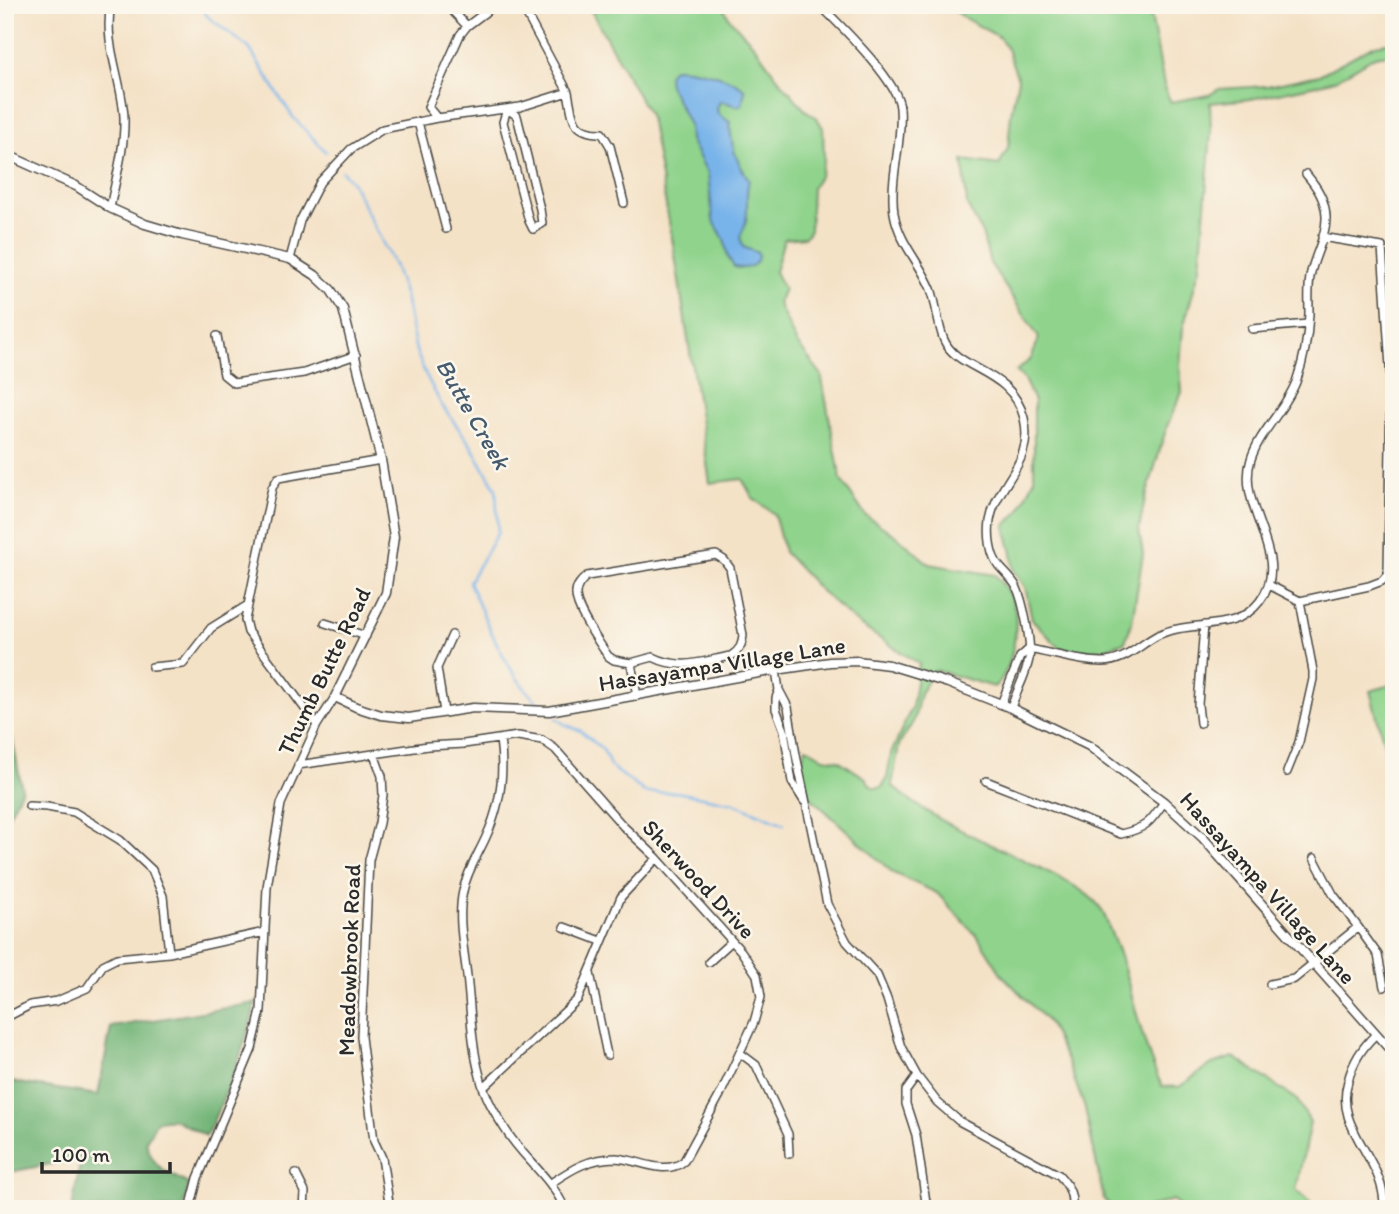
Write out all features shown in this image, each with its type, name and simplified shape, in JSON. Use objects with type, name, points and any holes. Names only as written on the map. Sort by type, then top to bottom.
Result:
[{"type":"street","points":[[110,208],[124,145],[124,115],[109,34],[111,5]]},
{"type":"street","points":[[447,5],[467,26]]},
{"type":"street","points":[[437,118],[428,107],[460,35],[467,26],[495,5]]},
{"type":"street","points":[[520,5],[568,92],[575,124],[587,133],[602,134],[610,146],[624,203]]},
{"type":"street","points":[[820,5],[885,76],[898,96],[901,107],[900,127],[892,198],[895,217],[901,237],[931,289],[945,344],[1009,387],[1018,401],[1024,419],[1025,448],[993,511],[990,523],[992,554],[1015,583],[1022,602],[1029,649],[1029,661],[1011,708]]},
{"type":"street","points":[[290,259],[300,221],[320,182],[351,149],[383,128],[507,109],[568,92]]},
{"type":"street","points":[[507,109],[517,116],[540,209],[542,223],[533,229],[503,122],[507,109]]},
{"type":"street","points":[[418,122],[446,229]]},
{"type":"street","name":"Thumb Butte Road","points":[[5,154],[75,186],[110,208],[145,223],[182,235],[290,259],[315,275],[331,290],[344,309],[382,460],[394,537],[386,593],[335,697],[317,726],[281,804],[271,854],[261,1010],[252,1049],[198,1178],[190,1209]]},
{"type":"street","points":[[1001,704],[1022,654],[1029,649],[1102,662],[1119,659],[1155,636],[1171,630],[1240,619],[1252,610],[1269,586],[1271,558],[1249,498],[1247,480],[1255,449],[1295,384],[1306,346],[1309,279],[1326,218],[1319,188],[1306,174]]},
{"type":"street","points":[[1269,586],[1300,601],[1369,586],[1382,581],[1388,574],[1391,382],[1382,247],[1322,237]]},
{"type":"street","points":[[1252,329],[1308,324]]},
{"type":"street","points":[[217,336],[224,375],[234,383],[304,373],[356,355]]},
{"type":"street","points":[[317,726],[248,632],[245,620],[272,488],[278,478],[382,460]]},
{"type":"street","points":[[716,555],[724,560],[730,568],[743,635],[738,651],[731,656],[678,666],[653,657],[631,663],[608,656],[577,602],[575,592],[580,582],[587,576],[716,555]]},
{"type":"street","points":[[1287,772],[1300,742],[1313,679],[1300,601]]},
{"type":"street","points":[[152,667],[183,664],[211,628],[248,606]]},
{"type":"street","points":[[325,623],[366,636]]},
{"type":"street","points":[[1200,723],[1198,705],[1203,625]]},
{"type":"street","points":[[443,712],[437,668],[452,635]]},
{"type":"street","name":"Hassayampa Village Lane","points":[[335,697],[381,715],[409,718],[473,708],[550,711],[830,662],[889,665],[932,678],[1011,708],[1089,746],[1164,802],[1203,838],[1394,1055]]},
{"type":"street","points":[[631,663],[636,696]]},
{"type":"street","points":[[1016,666],[1024,669]]},
{"type":"street","points":[[776,670],[779,690],[788,707],[792,782],[807,805],[831,915],[848,942],[877,975],[901,1047],[917,1076],[937,1102],[959,1121],[1059,1175],[1069,1186],[1073,1198],[1072,1209]]},
{"type":"street","points":[[779,690],[776,709],[790,743]]},
{"type":"street","name":"Sherwood Drive","points":[[298,765],[528,736],[542,740],[555,748],[623,826],[657,858],[732,941],[757,975],[761,997],[757,1015],[720,1095],[684,1161],[665,1168],[617,1158],[592,1160],[575,1166],[551,1183]]},
{"type":"street","points":[[500,739],[502,783],[498,807],[462,893],[462,924],[473,1032],[483,1088],[488,1100],[516,1145],[551,1183],[565,1209]]},
{"type":"street","name":"Meadowbrook Road","points":[[374,754],[382,776],[383,796],[369,860],[361,1037],[374,1141],[382,1158],[390,1209]]},
{"type":"street","points":[[986,781],[1121,834],[1139,830],[1152,819],[1164,802]]},
{"type":"street","points":[[29,806],[74,812],[120,840],[152,870],[163,896],[169,953]]},
{"type":"street","points":[[483,1088],[578,999],[621,897],[657,858]]},
{"type":"street","points":[[1314,858],[1333,894],[1378,955],[1384,987]]},
{"type":"street","points":[[564,927],[601,941]]},
{"type":"street","points":[[1270,984],[1294,979],[1358,927]]},
{"type":"street","points":[[5,1018],[30,1005],[57,1001],[87,988],[103,965],[117,958],[169,953],[265,932]]},
{"type":"street","points":[[709,962],[732,941]]},
{"type":"street","points":[[589,973],[607,1055]]},
{"type":"street","points":[[1374,1035],[1361,1049],[1352,1067],[1344,1103],[1345,1112],[1376,1167],[1385,1195],[1384,1209]]},
{"type":"street","points":[[740,1053],[756,1065],[788,1134],[789,1154]]},
{"type":"street","points":[[917,1076],[906,1091],[906,1104],[916,1135],[927,1209]]},
{"type":"street","points":[[296,1174],[305,1192],[304,1209]]},
{"type":"green space","points":[[588,5],[722,5],[729,18],[753,44],[777,77],[805,110],[817,118],[823,128],[824,159],[820,175],[812,188],[810,230],[805,237],[784,239],[775,272],[784,289],[778,303],[796,342],[821,374],[841,480],[865,515],[898,537],[929,564],[995,575],[1012,599],[1015,635],[1010,660],[1001,680],[994,687],[935,670],[920,693],[914,720],[899,745],[892,785],[943,821],[1061,878],[1094,900],[1105,916],[1119,954],[1147,1049],[1162,1086],[1179,1087],[1212,1064],[1234,1057],[1297,1100],[1310,1122],[1296,1190],[1318,1209],[1182,1209],[1173,1200],[1144,1209],[1115,1209],[1104,1200],[1085,1108],[1068,1063],[1048,1022],[1002,975],[978,937],[937,893],[893,873],[808,795],[800,766],[806,747],[824,758],[838,760],[867,779],[874,788],[882,787],[887,778],[891,754],[912,707],[919,664],[858,624],[820,590],[784,552],[774,514],[753,498],[742,479],[710,483],[675,255],[650,117]]},
{"type":"green space","points":[[947,5],[1149,5],[1165,90],[1171,102],[1209,95],[1219,89],[1267,86],[1319,75],[1375,45],[1394,42],[1394,53],[1375,56],[1335,80],[1251,99],[1210,103],[1211,133],[1200,267],[1183,328],[1180,365],[1182,392],[1167,426],[1144,503],[1139,529],[1143,554],[1132,622],[1125,642],[1104,649],[1082,652],[1060,648],[1032,619],[1025,587],[1013,569],[1005,526],[1020,510],[1034,480],[1034,401],[1024,379],[1016,371],[1031,359],[1039,338],[990,263],[982,233],[967,205],[963,160],[999,165],[1008,148],[1018,79],[1007,49],[999,37]]},
{"type":"green space","points":[[1394,681],[1394,781],[1370,691],[1388,686]]},
{"type":"green space","points":[[12,737],[22,789],[5,823],[5,738]]},
{"type":"green space","points":[[256,1003],[234,1071],[206,1136],[174,1119],[157,1121],[146,1141],[148,1150],[161,1168],[189,1184],[183,1209],[72,1209],[81,1158],[5,1173],[5,1081],[98,1095],[111,1027]]},
{"type":"water","points":[[673,68],[701,71],[722,77],[745,90],[742,105],[721,101],[717,107],[718,114],[730,122],[735,152],[749,180],[746,220],[740,237],[743,247],[758,253],[756,262],[751,266],[734,267],[728,257],[724,239],[713,220],[708,174],[690,140],[689,125],[669,85],[668,75]]},
{"type":"waterway","name":"Butte Creek","points":[[199,5],[208,17],[249,48],[292,116],[326,152]]},
{"type":"waterway","name":"Butte Creek","points":[[342,171],[352,182],[394,265],[405,296],[416,351],[425,373],[441,404],[470,444],[496,489],[498,532],[469,582],[508,664],[528,693],[540,704]]},
{"type":"waterway","name":"Butte Creek","points":[[556,718],[581,731],[604,751],[610,766],[646,793],[676,792],[734,803],[784,824]]}]
